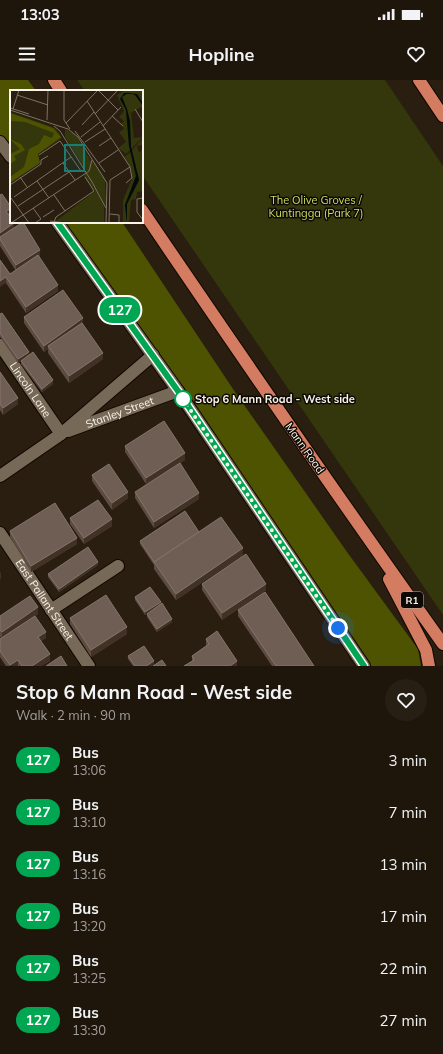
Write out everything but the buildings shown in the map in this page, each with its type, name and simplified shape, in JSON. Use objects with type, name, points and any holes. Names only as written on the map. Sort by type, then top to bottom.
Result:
[{"type":"highway","points":[[54,80],[60,90]]},
{"type":"highway","points":[[420,80],[443,116]]},
{"type":"highway","name":"Mann Road","points":[[143,211],[249,369],[443,644]]},
{"type":"highway","points":[[367,537],[426,650],[429,666]]},
{"type":"street","points":[[0,142],[10,156]]},
{"type":"street","points":[[58,223],[178,391],[364,666]]},
{"type":"street","name":"Lincoln Lane","points":[[0,345],[62,434]]},
{"type":"street","name":"Stanley Street","points":[[0,476],[62,434],[153,355]]},
{"type":"street","name":"Stanley Street","points":[[62,434],[178,391]]},
{"type":"street","name":"East Pallant Street","points":[[0,533],[89,666]]},
{"type":"street","points":[[51,610],[118,566]]},
{"type":"green space","name":"The Olive Groves / Kuntingga (Park 7)","points":[[77,80],[385,80],[443,166],[443,615],[143,176],[143,90],[84,90]]},
{"type":"shaded area","points":[[0,80],[28,80],[35,90],[10,90],[10,156],[0,142]]},
{"type":"shaded area","points":[[58,223],[123,223],[233,389],[347,552],[418,649],[421,666],[364,666]]},
{"type":"bus line","name":"127","points":[[58,223],[178,391],[364,666]]},
{"type":"place","name":"Stop 6 Mann Road - West side","points":[[183,399]]},
{"type":"route","points":[[183,399],[338,628]]}]
